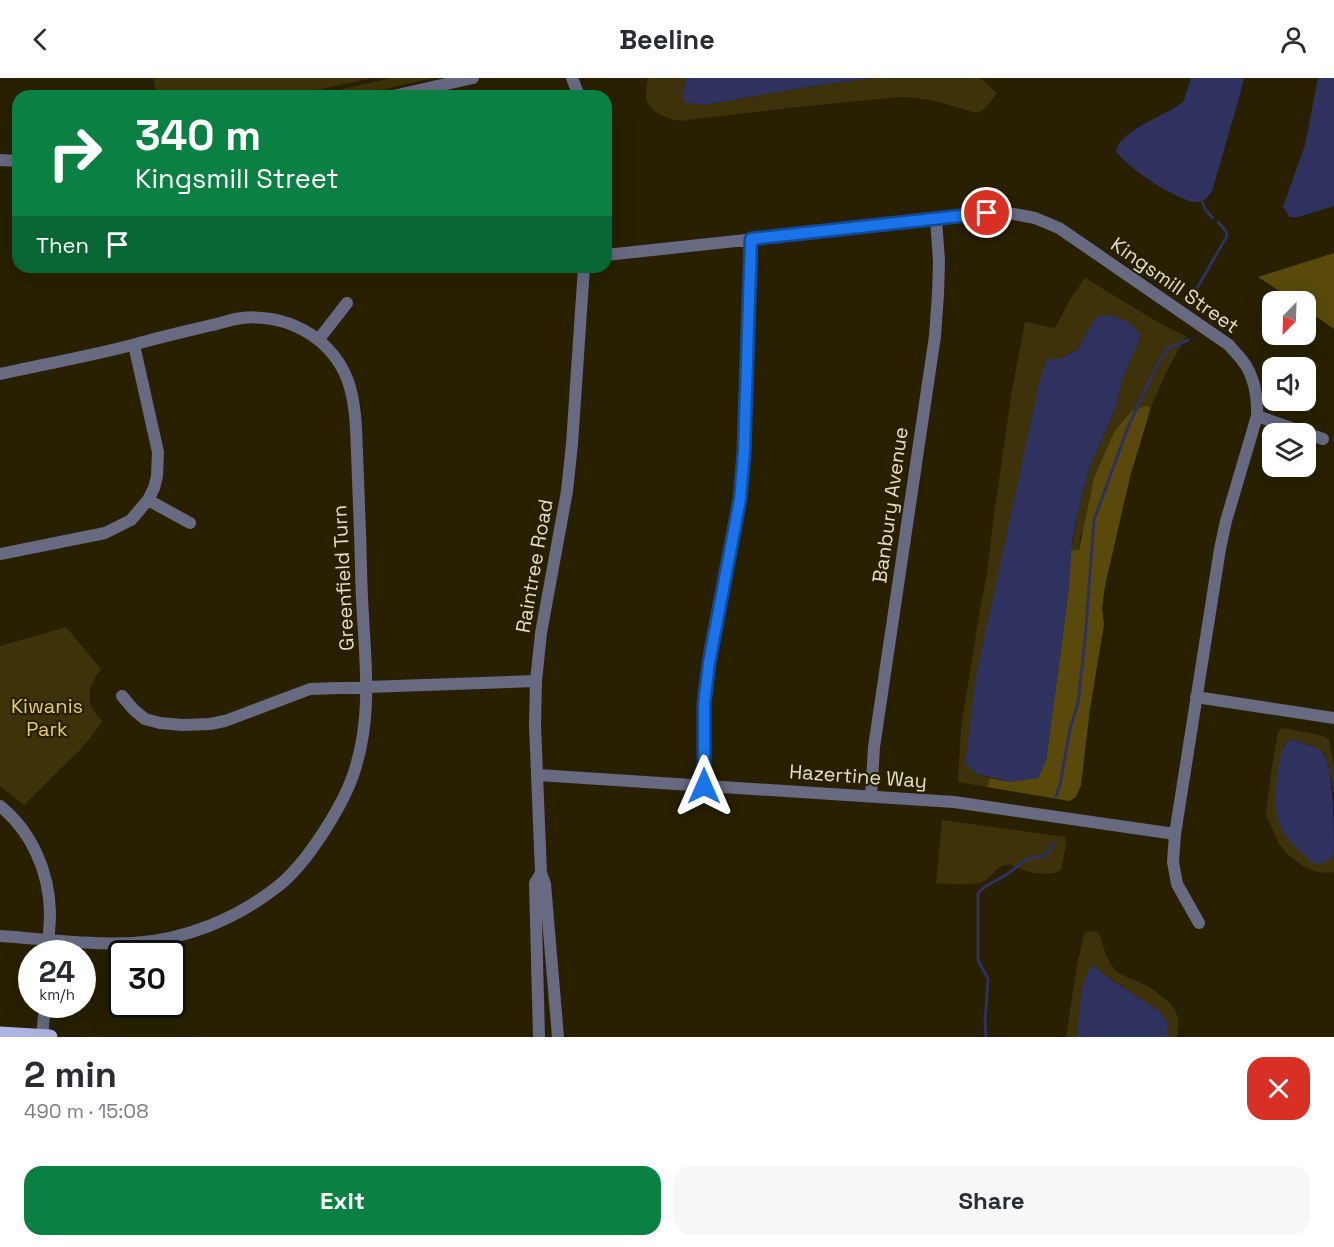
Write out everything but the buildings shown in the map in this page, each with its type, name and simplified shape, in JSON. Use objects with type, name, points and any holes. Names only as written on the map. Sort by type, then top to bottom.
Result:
[{"type":"main road","points":[[0,1034],[50,1037]]},
{"type":"street","points":[[420,90],[473,78]]},
{"type":"street","name":"Kingsmill Street","points":[[612,254],[987,213],[1014,214],[1035,218],[1059,228],[1229,345],[1243,361],[1253,382],[1257,416],[1220,549],[1174,834],[1173,861],[1177,884],[1199,922]]},
{"type":"street","name":"Banbury Avenue","points":[[871,796],[874,747],[935,336],[939,262],[936,219]]},
{"type":"street","points":[[704,786],[704,704],[707,676],[740,499],[744,452],[751,239]]},
{"type":"street","name":"Raintree Road","points":[[558,1037],[545,884],[541,873],[536,681],[541,633],[567,491],[584,273]]},
{"type":"street","points":[[319,339],[347,303]]},
{"type":"street","name":"Greenfield Turn","points":[[0,374],[134,345],[242,318],[270,319],[293,325],[319,339],[347,378],[355,410],[368,687],[364,729],[356,768],[342,801],[319,838],[279,886],[223,921],[168,939],[114,943],[0,936]]},
{"type":"street","points":[[0,554],[105,533],[132,520],[148,500],[157,476],[158,452],[134,345]]},
{"type":"street","points":[[1257,416],[1323,439]]},
{"type":"street","points":[[148,500],[190,523]]},
{"type":"street","points":[[122,696],[134,710],[145,718],[160,723],[210,724],[242,715],[310,689],[536,681]]},
{"type":"street","points":[[1196,697],[1334,718]]},
{"type":"street","name":"Hazertine Way","points":[[538,775],[954,802],[1174,834]]},
{"type":"street","points":[[0,806],[22,829],[42,864],[49,898],[48,939]]},
{"type":"street","name":"Raintree Road","points":[[538,1037],[535,883],[541,873]]},
{"type":"street","points":[[42,1037],[44,1018]]},
{"type":"green space","points":[[153,78],[372,78],[317,90],[156,90]]},
{"type":"green space","points":[[391,78],[434,78],[381,90],[338,90]]},
{"type":"green space","points":[[648,78],[686,78],[684,86],[703,105],[873,78],[980,78],[997,93],[985,108],[976,113],[929,100],[900,97],[680,121],[660,114],[648,104],[646,94]]},
{"type":"green space","points":[[1085,278],[1161,324],[1186,336],[1151,407],[1145,406],[1080,538],[1079,550],[1071,550],[1090,466],[1115,409],[1123,376],[1139,341],[1096,317],[1077,350],[1062,358],[977,774],[990,778],[987,787],[958,782],[961,728],[987,574],[1012,390],[1025,322],[1055,328],[1069,301]]},
{"type":"green space","name":"Kiwanis Park","points":[[66,627],[101,669],[90,689],[90,702],[103,721],[83,747],[24,805],[0,786],[0,646]]},
{"type":"green space","points":[[1284,728],[1324,736],[1329,740],[1334,767],[1334,793],[1324,753],[1308,744],[1292,740],[1287,741],[1283,746],[1333,853],[1334,850],[1334,872],[1317,872],[1303,866],[1288,855],[1279,844],[1266,815],[1278,732]]},
{"type":"green space","points":[[942,820],[1065,837],[1066,845],[1061,870],[1048,874],[1006,865],[983,882],[936,883]]},
{"type":"green space","points":[[1088,931],[1097,932],[1100,935],[1107,956],[1116,970],[1149,987],[1167,1000],[1178,1018],[1177,1037],[1167,1037],[1167,1022],[1096,967],[1089,969],[1086,978],[1077,1037],[1066,1037],[1077,965],[1084,935]]},
{"type":"shaded area","points":[[686,78],[873,78],[703,105],[686,103],[682,97]]},
{"type":"shaded area","points":[[1191,78],[1244,78],[1212,191],[1202,201],[1197,202],[1179,197],[1140,174],[1116,150],[1120,142],[1135,129],[1183,102]]},
{"type":"shaded area","points":[[1318,78],[1334,78],[1334,206],[1298,217],[1290,217],[1283,207],[1305,145]]},
{"type":"shaded area","points":[[1334,253],[1334,329],[1316,317],[1316,291],[1279,291],[1258,277]]},
{"type":"shaded area","points":[[1108,315],[1129,322],[1140,334],[1123,376],[1115,409],[1090,466],[1081,498],[1072,541],[1068,595],[1046,761],[1038,778],[1010,782],[977,774],[965,764],[976,676],[1040,379],[1047,359],[1062,358],[1077,350],[1096,317]]},
{"type":"shaded area","points":[[1145,406],[1151,407],[1130,477],[1105,586],[1102,608],[1104,624],[1090,709],[1081,785],[1076,797],[1070,801],[987,787],[990,778],[1010,782],[1046,761],[1068,595],[1071,550],[1079,550],[1094,478],[1114,432],[1132,411]]},
{"type":"shaded area","points":[[1292,740],[1312,746],[1322,752],[1329,770],[1334,850],[1328,860],[1319,864],[1309,860],[1293,845],[1282,830],[1278,818],[1276,796],[1280,758],[1287,741]]},
{"type":"shaded area","points":[[1092,965],[1159,1011],[1167,1022],[1167,1037],[1077,1037],[1082,990]]},
{"type":"waterway","points":[[1202,201],[1205,209],[1213,218]]},
{"type":"waterway","points":[[1194,293],[1227,236],[1226,231],[1218,222]]},
{"type":"waterway","points":[[1056,796],[1078,703],[1094,520],[1128,427],[1154,371],[1167,349],[1188,340]]},
{"type":"waterway","points":[[986,1037],[988,979],[978,960],[978,893],[1025,860],[1046,855],[1054,843]]},
{"type":"route","points":[[704,786],[704,704],[709,663],[740,499],[744,452],[751,239],[987,213]]}]
